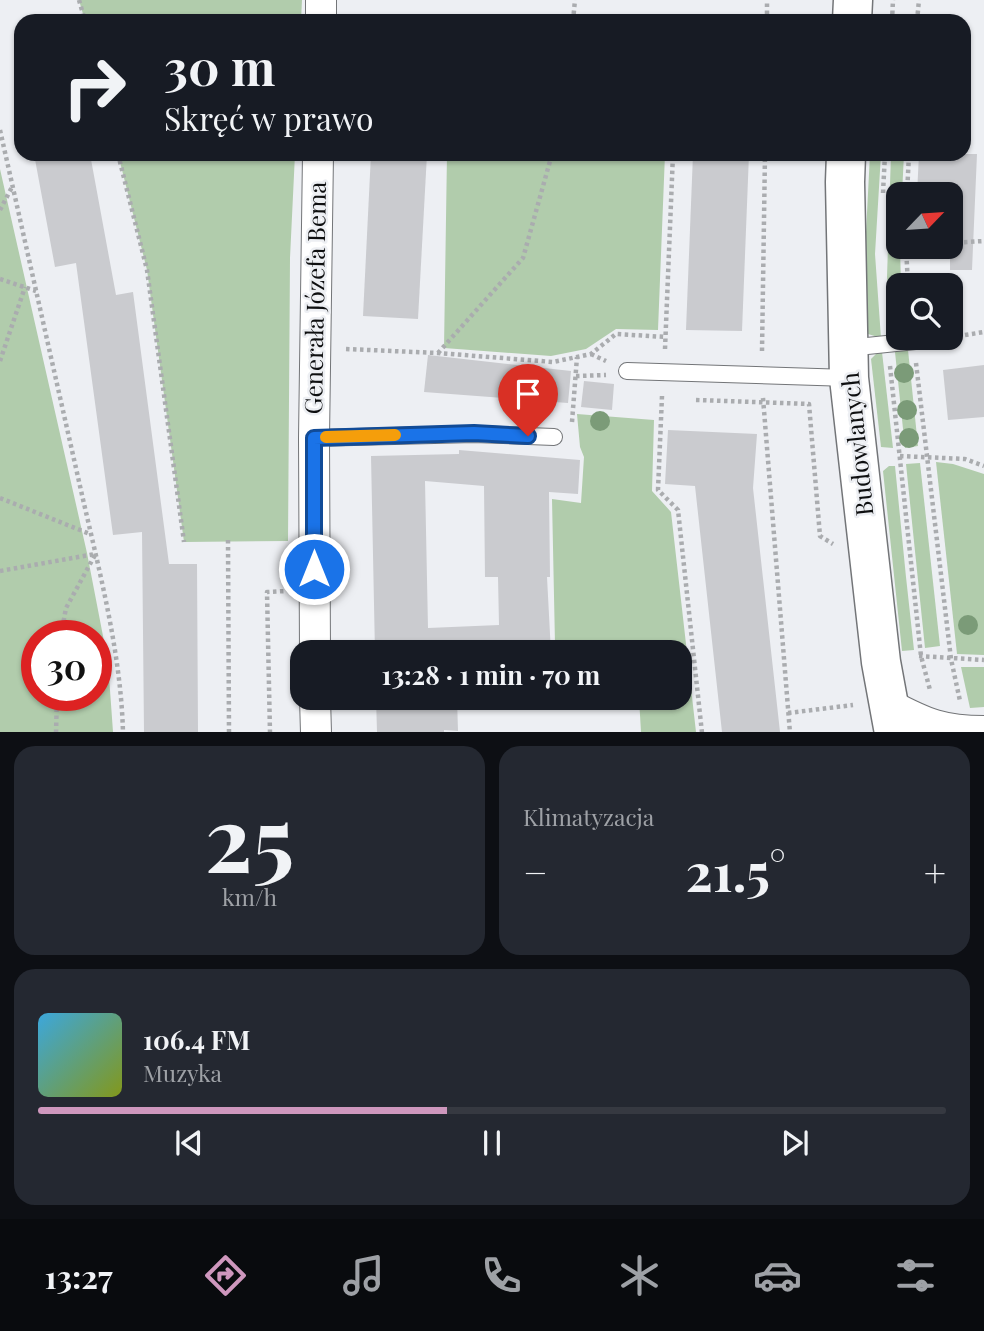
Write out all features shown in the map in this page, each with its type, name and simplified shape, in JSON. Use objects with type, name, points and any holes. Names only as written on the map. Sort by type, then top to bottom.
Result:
[{"type":"street","name":"Generała Józefa Bema","points":[[315,640],[314,438],[318,161]]},
{"type":"street","name":"Budowlanych","points":[[846,161],[849,363],[881,662],[880,717]]},
{"type":"street","points":[[315,710],[316,732]]},
{"type":"street","points":[[880,717],[948,729],[984,731]]},
{"type":"lane","points":[[627,371],[763,376],[849,363],[886,345]]},
{"type":"lane","points":[[314,438],[474,433],[555,437]]},
{"type":"path","points":[[0,130],[95,554],[118,667],[123,732]]},
{"type":"path","points":[[120,161],[147,270],[184,542]]},
{"type":"path","points":[[438,354],[523,258],[550,161]]},
{"type":"path","points":[[673,161],[658,490],[678,510],[702,732]]},
{"type":"path","points":[[765,161],[763,403],[790,732]]},
{"type":"path","points":[[908,182],[909,161]]},
{"type":"path","points":[[0,210],[12,186]]},
{"type":"path","points":[[963,242],[984,241]]},
{"type":"path","points":[[0,279],[36,291]]},
{"type":"path","points":[[0,361],[25,288]]},
{"type":"path","points":[[315,347],[553,362],[591,354],[616,334],[666,337]]},
{"type":"path","points":[[889,350],[921,656],[929,689],[936,701]]},
{"type":"path","points":[[915,350],[950,659]]},
{"type":"path","points":[[555,437],[572,429],[577,357]]},
{"type":"path","points":[[688,400],[809,404],[820,536],[840,548]]},
{"type":"path","points":[[900,456],[965,459],[984,466]]},
{"type":"path","points":[[0,498],[91,535]]},
{"type":"path","points":[[228,540],[229,732]]},
{"type":"path","points":[[0,571],[95,554]]},
{"type":"path","points":[[64,620],[66,608],[95,554]]},
{"type":"path","points":[[788,713],[857,705],[880,717]]},
{"type":"path","points":[[56,732],[57,711]]},
{"type":"green space","points":[[79,0],[302,0],[301,14],[83,14]]},
{"type":"green space","points":[[120,161],[295,161],[290,258],[288,541],[184,542],[147,270]]},
{"type":"green space","points":[[447,161],[665,161],[658,330],[616,329],[586,349],[551,356],[444,348]]},
{"type":"green space","points":[[870,161],[881,161],[875,254],[881,338],[868,334],[865,252]]},
{"type":"green space","points":[[891,161],[904,161],[903,182],[890,182]]},
{"type":"green space","points":[[0,169],[100,620],[21,620],[21,711],[112,711],[113,732],[0,732]]},
{"type":"green space","points":[[888,259],[900,259],[901,273],[887,273]]},
{"type":"green space","points":[[908,350],[918,446],[905,448],[895,352]]},
{"type":"green space","points":[[882,352],[893,448],[881,447],[871,359]]},
{"type":"green space","points":[[577,414],[654,420],[652,491],[671,512],[686,640],[555,640],[552,499],[581,503],[584,457],[580,447]]},
{"type":"green space","points":[[936,462],[953,464],[984,474],[984,655],[957,654]]},
{"type":"green space","points":[[920,463],[940,646],[925,648],[906,464]]},
{"type":"green space","points":[[889,466],[895,466],[914,650],[902,651],[883,471]]},
{"type":"green space","points":[[961,667],[984,667],[984,707],[970,708]]},
{"type":"green space","points":[[692,697],[696,732],[641,732],[640,710],[692,710]]},
{"type":"building","points":[[971,154],[977,154],[972,270],[950,270],[950,259],[963,259],[963,182],[918,182],[919,161],[971,161]]},
{"type":"building","points":[[35,161],[91,161],[116,295],[133,292],[169,564],[197,564],[198,732],[144,732],[142,532],[113,535],[76,263],[55,267]]},
{"type":"building","points":[[371,161],[427,161],[418,319],[363,316]]},
{"type":"building","points":[[693,161],[749,161],[742,331],[686,330]]},
{"type":"building","points":[[428,355],[571,371],[568,403],[424,392]]},
{"type":"building","points":[[984,365],[984,417],[948,420],[943,370]]},
{"type":"building","points":[[584,381],[614,384],[612,410],[581,407]]},
{"type":"building","points":[[668,430],[757,434],[753,488],[780,732],[722,732],[695,486],[665,484]]},
{"type":"building","points":[[459,450],[580,460],[578,494],[549,492],[550,577],[547,577],[550,640],[375,640],[371,456],[459,454]],"holes":[[[425,481],[484,486],[485,577],[498,577],[499,625],[428,628]]]},
{"type":"building","points":[[376,710],[457,710],[458,731],[377,732]]},
{"type":"slow traffic","points":[[326,437],[395,435]]},
{"type":"route","points":[[314,569],[314,438],[474,433],[528,436]]}]
